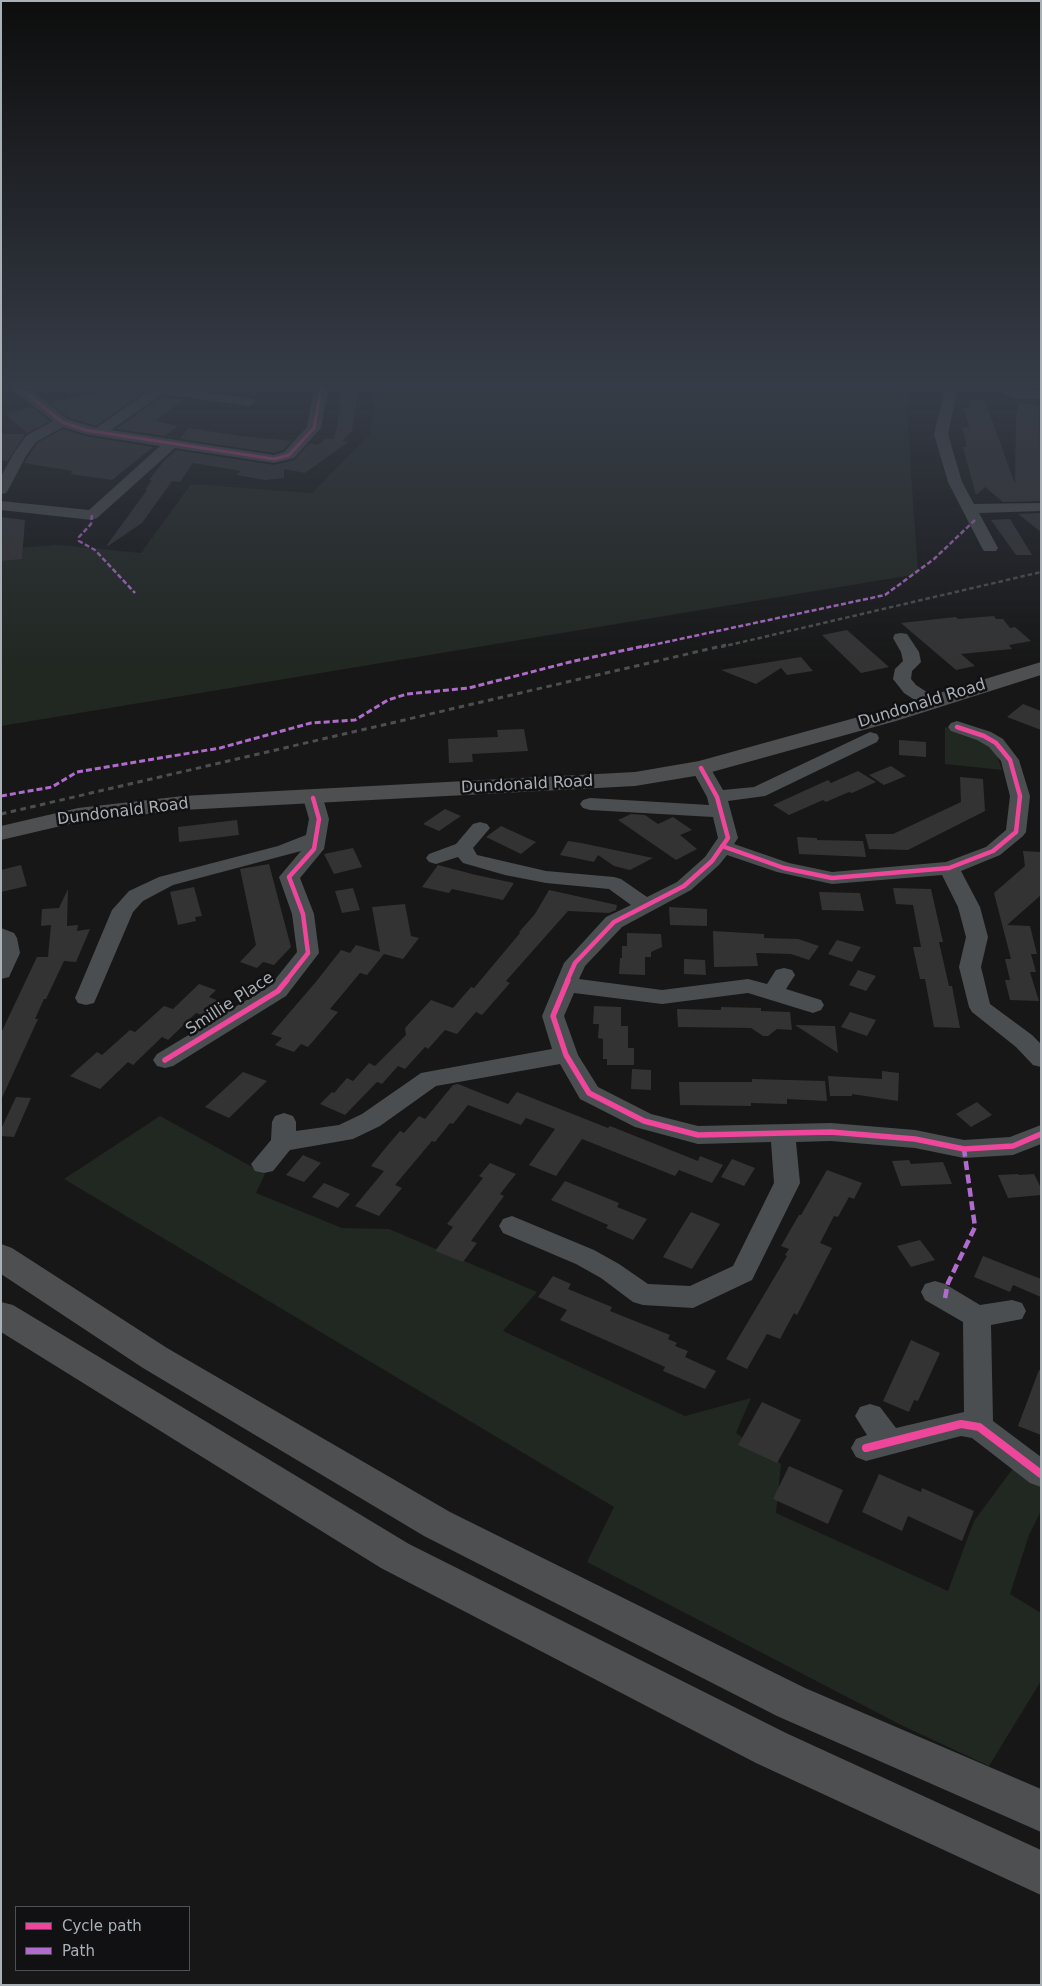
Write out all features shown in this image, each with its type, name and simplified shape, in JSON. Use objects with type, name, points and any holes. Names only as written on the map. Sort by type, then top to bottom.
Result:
[{"type":"main road","name":"Dundonald Road","points":[[1,833],[78,815],[173,804],[312,798],[635,779],[701,768],[871,721],[1041,668]]},
{"type":"main road","points":[[1,1257],[155,1358],[437,1524],[791,1702],[1041,1812]]},
{"type":"main road","points":[[1,1315],[395,1556],[771,1748],[1041,1872]]},
{"type":"street","points":[[1,505],[92,515],[128,482]]},
{"type":"street","points":[[956,482],[990,548]]},
{"type":"street","points":[[969,509],[1041,507]]},
{"type":"street","points":[[901,638],[910,652],[912,662],[904,669],[902,679],[910,689],[930,702]]},
{"type":"street","points":[[722,846],[784,868],[832,878],[949,868],[993,852],[1016,832],[1020,796],[1010,760],[996,743],[992,732],[957,727]]},
{"type":"street","points":[[590,804],[719,805],[758,792],[870,738]]},
{"type":"street","points":[[701,768],[719,805],[728,838],[712,861],[684,886],[614,922],[575,963],[553,1016],[566,1055],[589,1093],[644,1121],[698,1135],[831,1132],[906,1139],[964,1149],[1013,1146],[1041,1134]]},
{"type":"street","name":"Smillie Place","points":[[166,1060],[278,992],[308,953],[303,914],[290,877],[314,849],[319,819],[312,798]]},
{"type":"street","points":[[436,858],[463,848],[480,828]]},
{"type":"street","points":[[86,998],[123,910],[136,896],[166,881],[285,850],[316,839]]},
{"type":"street","points":[[463,848],[470,859],[505,869],[546,877],[614,883],[646,906]]},
{"type":"street","points":[[949,868],[968,907],[977,937],[970,967],[980,1007],[1024,1041],[1041,1059]]},
{"type":"street","points":[[1,934],[6,938],[10,953],[1,972]]},
{"type":"street","points":[[772,993],[784,975]]},
{"type":"street","points":[[566,985],[662,997],[748,986],[813,1006]]},
{"type":"street","points":[[264,1164],[283,1132],[344,1133],[371,1120],[429,1079],[566,1055]]},
{"type":"street","points":[[512,1226],[584,1257],[610,1271],[643,1294],[693,1296],[743,1273],[787,1183],[783,1133]]},
{"type":"street","points":[[935,1292],[977,1316],[1012,1311]]},
{"type":"street","points":[[977,1316],[979,1427]]},
{"type":"street","points":[[870,1416],[877,1444],[961,1424],[979,1427],[1041,1474]]},
{"type":"shaded area","points":[[323,482],[912,482],[918,574],[1,726],[1,549],[58,545],[141,553],[191,484],[312,493]]},
{"type":"shaded area","points":[[945,727],[983,741],[997,755],[1002,770],[945,764]]},
{"type":"shaded area","points":[[160,1116],[265,1174],[256,1193],[342,1228],[389,1229],[537,1292],[503,1331],[685,1416],[751,1398],[736,1433],[781,1464],[776,1513],[948,1591],[974,1521],[1014,1467],[1041,1486],[1041,1511],[1029,1535],[1010,1594],[1041,1613],[1041,1681],[989,1766],[901,1725],[587,1562],[614,1507],[64,1179]]},
{"type":"building","points":[[151,482],[172,482],[142,523],[108,546],[147,490],[145,490]]},
{"type":"building","points":[[972,482],[1014,482],[1015,484],[1015,482],[1041,482],[1041,501],[1003,502],[985,487],[976,495]]},
{"type":"building","points":[[1041,513],[1041,532],[1018,514]]},
{"type":"building","points":[[1,517],[25,520],[22,559],[1,561]]},
{"type":"building","points":[[1010,519],[1032,555],[1016,555],[991,520]]},
{"type":"building","points":[[994,616],[996,619],[1003,619],[1010,628],[1015,627],[1031,641],[1009,645],[1012,649],[961,654],[975,666],[956,670],[901,623],[956,617],[958,619]]},
{"type":"building","points":[[847,630],[889,667],[861,673],[822,635]]},
{"type":"building","points":[[801,657],[813,671],[787,675],[781,668],[756,684],[721,670]]},
{"type":"building","points":[[1023,704],[1041,711],[1041,730],[1007,717]]},
{"type":"building","points":[[524,729],[528,751],[472,754],[473,762],[449,763],[448,739],[498,737],[497,730]]},
{"type":"building","points":[[899,740],[926,742],[926,757],[899,755]]},
{"type":"building","points":[[891,766],[906,776],[884,785],[869,775]]},
{"type":"building","points":[[858,771],[876,782],[826,802],[823,800],[789,815],[773,805],[828,780],[831,783]]},
{"type":"building","points":[[960,777],[983,779],[985,811],[908,850],[869,849],[865,834],[893,834],[961,802]]},
{"type":"building","points":[[445,809],[461,816],[439,831],[423,824]]},
{"type":"building","points":[[631,814],[645,815],[658,824],[673,817],[692,830],[680,835],[697,849],[676,860],[618,820]]},
{"type":"building","points":[[237,820],[239,835],[179,842],[178,827]]},
{"type":"building","points":[[501,826],[536,842],[521,854],[486,837]]},
{"type":"building","points":[[797,837],[817,838],[817,840],[863,841],[866,857],[799,854]]},
{"type":"building","points":[[568,841],[653,858],[630,870],[614,866],[598,855],[594,862],[560,855]]},
{"type":"building","points":[[353,848],[362,867],[334,874],[324,854]]},
{"type":"building","points":[[1023,851],[1041,852],[1041,895],[1007,925],[1030,926],[1037,954],[1031,954],[1036,972],[1030,972],[1039,1001],[1010,1000],[1005,980],[1010,980],[1005,959],[1011,959],[994,893],[1025,866]]},
{"type":"building","points":[[269,864],[291,947],[274,965],[263,962],[257,968],[240,962],[256,945],[240,869]]},
{"type":"building","points":[[21,865],[27,886],[1,892],[1,870]]},
{"type":"building","points":[[438,865],[514,883],[503,900],[452,889],[449,893],[422,887]]},
{"type":"building","points":[[194,887],[202,916],[195,917],[196,921],[178,925],[170,892]]},
{"type":"building","points":[[353,888],[360,910],[342,913],[335,891]]},
{"type":"building","points":[[893,888],[931,889],[943,942],[939,942],[949,986],[952,986],[960,1028],[934,1027],[925,979],[920,979],[913,947],[921,947],[913,905],[896,904]]},
{"type":"building","points":[[68,889],[67,926],[78,925],[77,931],[90,929],[76,962],[64,961],[46,999],[44,999],[35,1019],[38,1019],[1,1100],[1,1033],[37,957],[48,957],[51,925],[41,926],[42,909],[59,908]]},
{"type":"building","points":[[549,890],[617,905],[616,910],[609,913],[568,911],[506,981],[510,983],[482,1015],[476,1012],[457,1034],[445,1030],[428,1049],[425,1047],[405,1069],[398,1066],[382,1084],[377,1082],[345,1115],[320,1104],[332,1092],[334,1093],[347,1078],[353,1081],[369,1063],[375,1066],[406,1035],[405,1028],[431,1000],[453,1008],[471,987],[474,988],[520,933],[535,914]]},
{"type":"building","points":[[819,892],[860,893],[864,911],[822,910]]},
{"type":"building","points":[[405,904],[411,936],[419,938],[403,959],[384,954],[367,975],[360,973],[330,1009],[338,1012],[308,1047],[301,1044],[294,1052],[275,1045],[282,1038],[271,1034],[341,950],[350,953],[356,945],[380,952],[372,907]]},
{"type":"building","points":[[669,907],[707,909],[707,926],[670,925]]},
{"type":"building","points":[[713,931],[764,934],[764,938],[798,939],[819,946],[809,960],[791,954],[756,953],[758,966],[714,967]]},
{"type":"building","points":[[627,933],[661,934],[662,947],[651,952],[651,957],[645,957],[645,975],[619,974],[622,946],[627,946]]},
{"type":"building","points":[[837,940],[861,947],[852,962],[828,954]]},
{"type":"building","points":[[684,959],[705,960],[706,975],[684,974]]},
{"type":"building","points":[[858,970],[876,976],[866,991],[849,985]]},
{"type":"building","points":[[199,984],[216,990],[209,997],[219,1001],[204,1016],[196,1013],[168,1040],[162,1037],[133,1065],[128,1062],[100,1089],[70,1076],[97,1052],[102,1055],[130,1030],[135,1032],[164,1006],[173,1009]]},
{"type":"building","points":[[594,1006],[621,1007],[621,1026],[628,1026],[628,1048],[634,1048],[634,1065],[607,1065],[607,1059],[603,1059],[603,1039],[598,1038],[599,1024],[593,1024]]},
{"type":"building","points":[[721,1007],[761,1008],[761,1011],[790,1012],[792,1030],[777,1029],[768,1036],[763,1036],[751,1028],[678,1027],[677,1009],[721,1010]]},
{"type":"building","points":[[850,1012],[876,1020],[867,1036],[841,1027]]},
{"type":"building","points":[[795,1025],[835,1026],[838,1053]]},
{"type":"building","points":[[632,1069],[651,1070],[651,1090],[631,1089]]},
{"type":"building","points":[[882,1071],[899,1073],[898,1101],[852,1094],[852,1096],[830,1096],[828,1076],[882,1079]]},
{"type":"building","points":[[243,1072],[267,1081],[229,1118],[205,1107]]},
{"type":"building","points":[[752,1079],[825,1081],[827,1101],[787,1099],[787,1104],[751,1103],[751,1106],[680,1105],[679,1082],[752,1082]]},
{"type":"building","points":[[458,1084],[508,1104],[517,1092],[698,1161],[700,1156],[723,1165],[712,1183],[679,1170],[675,1176],[582,1139],[556,1176],[529,1165],[555,1129],[526,1118],[521,1125],[468,1105],[435,1142],[432,1141],[395,1185],[402,1188],[379,1216],[355,1206],[384,1171],[371,1166],[387,1146],[400,1131],[404,1133],[419,1116],[425,1119],[453,1085]]},
{"type":"building","points":[[16,1097],[31,1098],[14,1137],[1,1136],[1,1129]]},
{"type":"building","points":[[977,1102],[992,1115],[971,1127],[956,1114]]},
{"type":"building","points":[[303,1155],[321,1163],[304,1182],[286,1175]]},
{"type":"building","points":[[732,1159],[755,1168],[744,1186],[721,1177]]},
{"type":"building","points":[[909,1160],[911,1164],[943,1162],[952,1184],[901,1186],[892,1161]]},
{"type":"building","points":[[490,1163],[516,1174],[500,1194],[504,1196],[471,1241],[477,1243],[463,1262],[435,1251],[453,1227],[447,1224],[483,1178],[479,1176]]},
{"type":"building","points":[[827,1170],[862,1183],[854,1199],[849,1197],[838,1217],[834,1216],[820,1243],[832,1248],[797,1315],[794,1313],[780,1339],[767,1334],[747,1369],[726,1359],[787,1256],[785,1255],[789,1249],[781,1246]]},
{"type":"building","points":[[1034,1174],[1041,1188],[1041,1195],[1008,1198],[998,1175]]},
{"type":"building","points":[[565,1181],[619,1203],[617,1207],[647,1219],[633,1240],[606,1228],[608,1225],[551,1200]]},
{"type":"building","points":[[324,1183],[350,1194],[338,1208],[312,1197]]},
{"type":"building","points":[[691,1212],[720,1224],[692,1269],[663,1257]]},
{"type":"building","points":[[920,1240],[935,1260],[911,1267],[897,1246]]},
{"type":"building","points":[[983,1256],[1041,1279],[1041,1297],[1013,1285],[1010,1292],[974,1277]]},
{"type":"building","points":[[553,1276],[571,1284],[568,1289],[612,1307],[610,1311],[670,1335],[668,1339],[677,1343],[675,1346],[688,1351],[685,1357],[716,1371],[705,1389],[663,1371],[665,1367],[560,1320],[567,1310],[538,1297]]},
{"type":"building","points":[[911,1340],[940,1353],[918,1401],[914,1400],[909,1412],[883,1401]]},
{"type":"building","points":[[1039,1370],[1041,1371],[1041,1435],[1018,1426]]},
{"type":"building","points":[[762,1402],[801,1420],[777,1463],[738,1445]]},
{"type":"building","points":[[789,1466],[843,1490],[828,1524],[773,1499]]},
{"type":"building","points":[[879,1474],[921,1492],[922,1488],[974,1511],[962,1541],[908,1516],[902,1531],[862,1512]]},
{"type":"railway","points":[[721,647],[1041,572]]},
{"type":"railway","points":[[1,814],[726,645]]},
{"type":"marked path","points":[[92,515],[91,524],[79,537],[79,541],[95,550],[135,593]]},
{"type":"marked path","points":[[1,796],[52,787],[77,772],[220,748],[311,723],[355,720],[388,700],[407,694],[469,688],[570,662],[885,595],[934,559],[975,520]]},
{"type":"marked path","points":[[945,1298],[948,1283],[975,1227],[964,1149]]},
{"type":"cycle path","points":[[722,846],[784,868],[832,878],[949,868],[993,851],[1016,832],[1020,796],[1010,760],[996,743],[984,736],[957,727]]},
{"type":"cycle path","points":[[701,768],[717,797],[728,838],[712,861],[684,886],[614,922],[575,963],[553,1016],[566,1055],[589,1093],[644,1121],[698,1135],[831,1132],[915,1139],[964,1149],[1013,1146],[1041,1134]]},
{"type":"cycle path","points":[[165,1060],[278,991],[308,953],[303,914],[289,877],[314,849],[319,819],[313,798]]},
{"type":"cycle path","points":[[866,1448],[961,1424],[979,1427],[1041,1474]]}]
